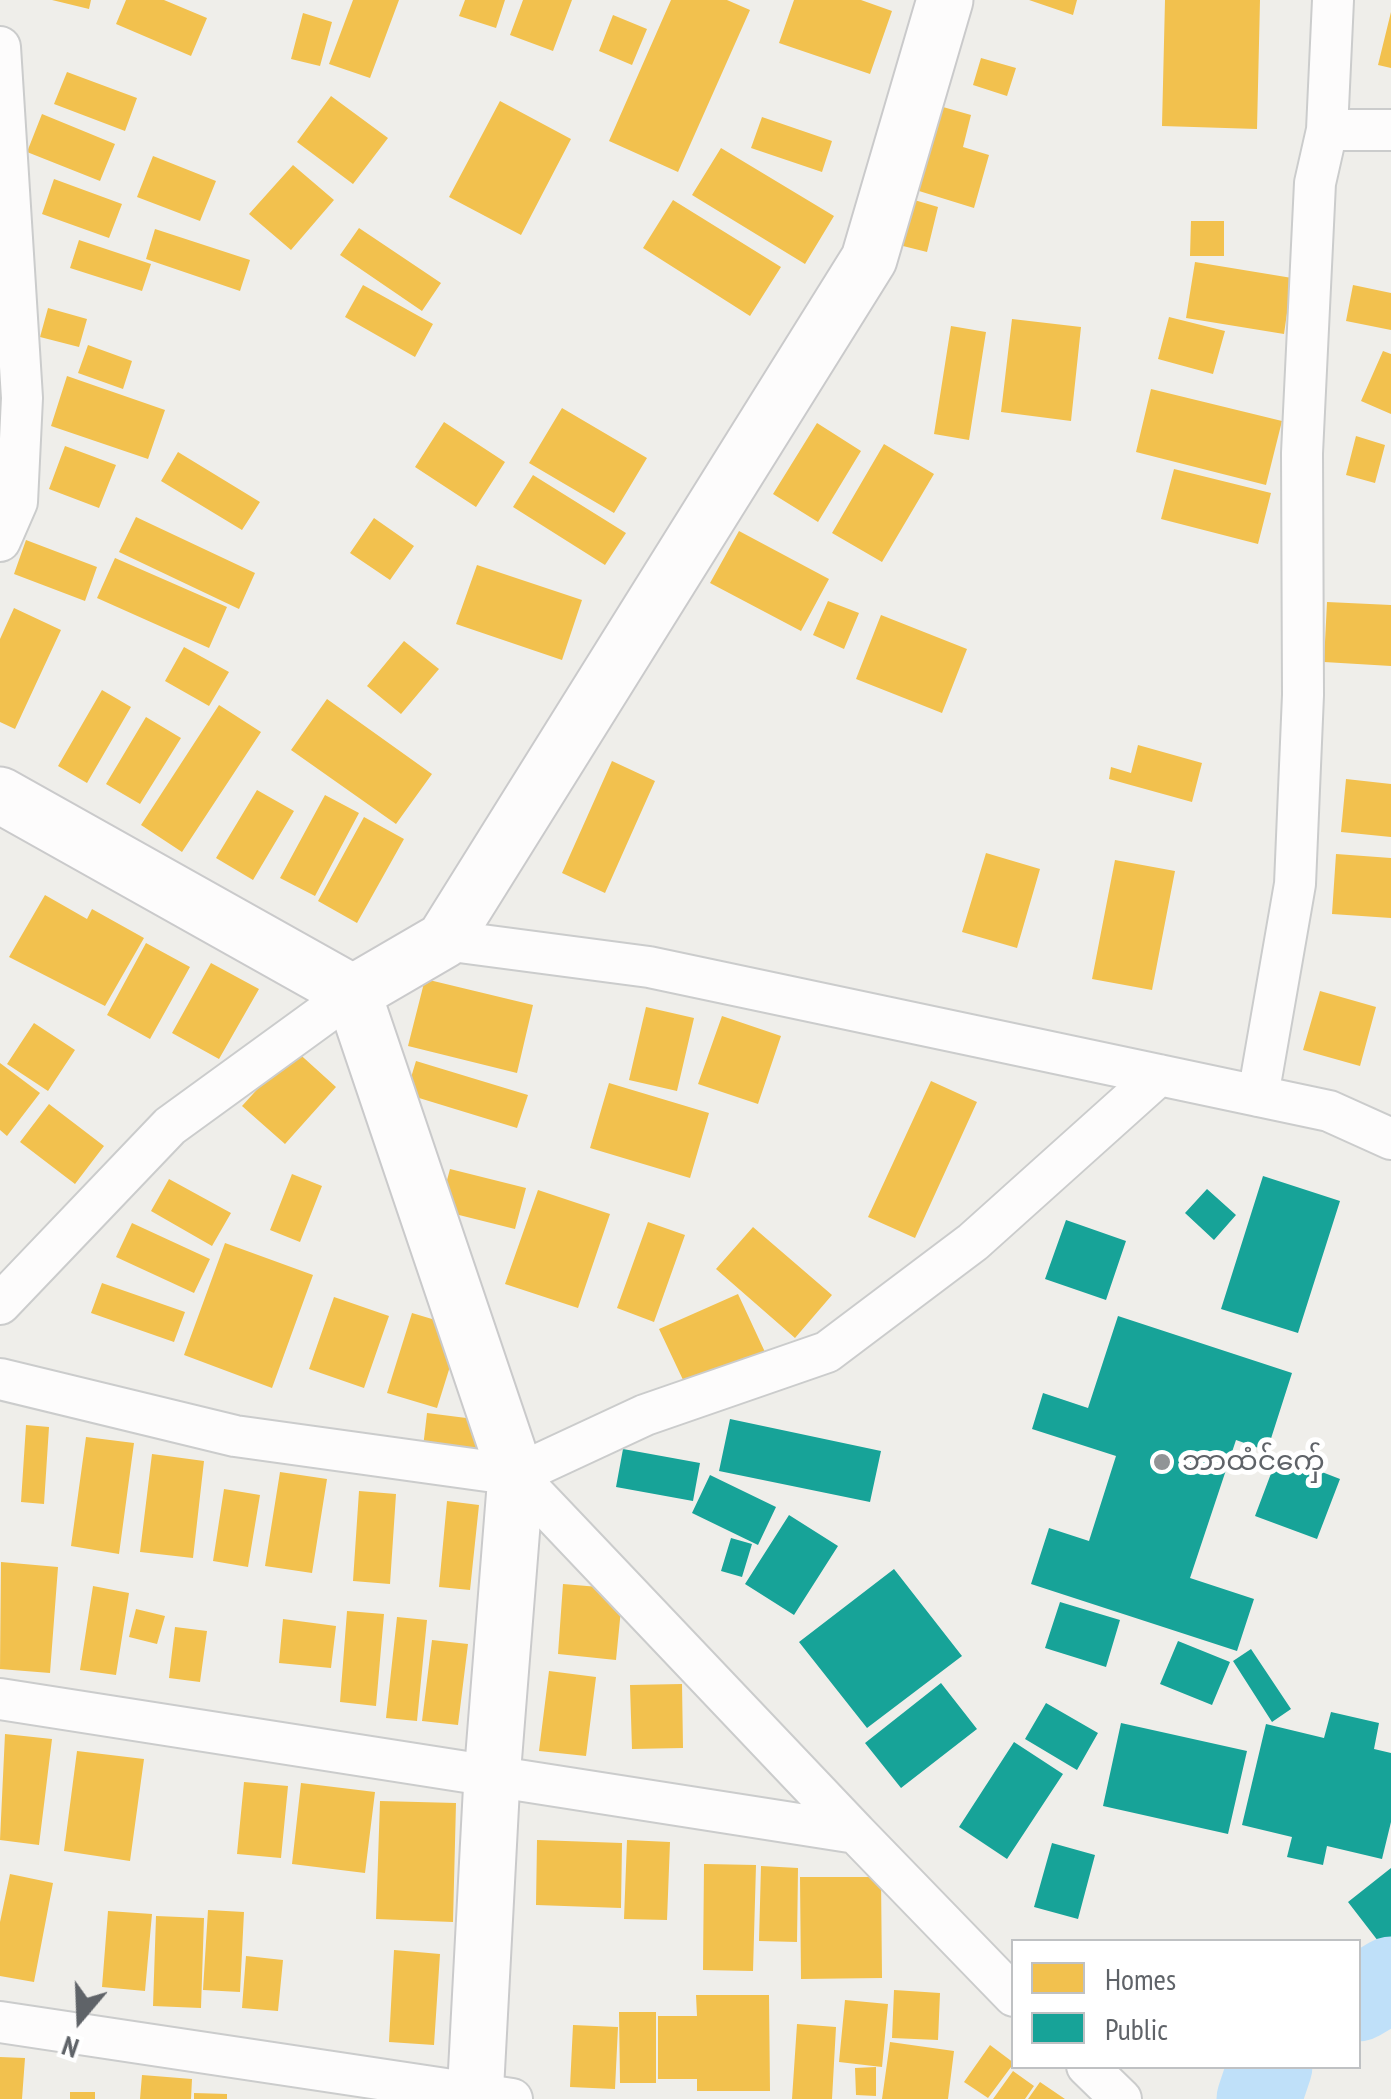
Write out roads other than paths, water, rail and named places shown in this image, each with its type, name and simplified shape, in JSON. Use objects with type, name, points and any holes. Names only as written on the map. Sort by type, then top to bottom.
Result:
[{"type":"street","points":[[0,1304],[170,1126],[354,992],[444,940],[869,260],[945,0]]},
{"type":"street","points":[[1258,1096],[1294,884],[1303,694],[1302,453],[1315,183],[1327,130],[1334,0]]},
{"type":"street","points":[[0,47],[22,398],[17,502],[0,541]]},
{"type":"street","points":[[1327,130],[1391,130]]},
{"type":"street","points":[[0,796],[354,992],[516,1475],[492,1778],[488,2098],[0,2022]]},
{"type":"street","points":[[444,940],[649,966],[1329,1111],[1391,1139]]},
{"type":"street","points":[[0,1379],[235,1436],[516,1475],[645,1416],[826,1352],[973,1242],[1158,1075]]},
{"type":"street","points":[[516,1475],[1011,1993]]},
{"type":"street","points":[[0,1699],[856,1833]]},
{"type":"street","points":[[1090,2069],[1121,2099]]},
{"type":"waterway","points":[[1361,1997],[1391,1979]]},
{"type":"waterway","points":[[1259,2099],[1269,2069]]},
{"type":"place","name":"ဘာထံင်ကှ်ေ","points":[[1162,1462]]}]
